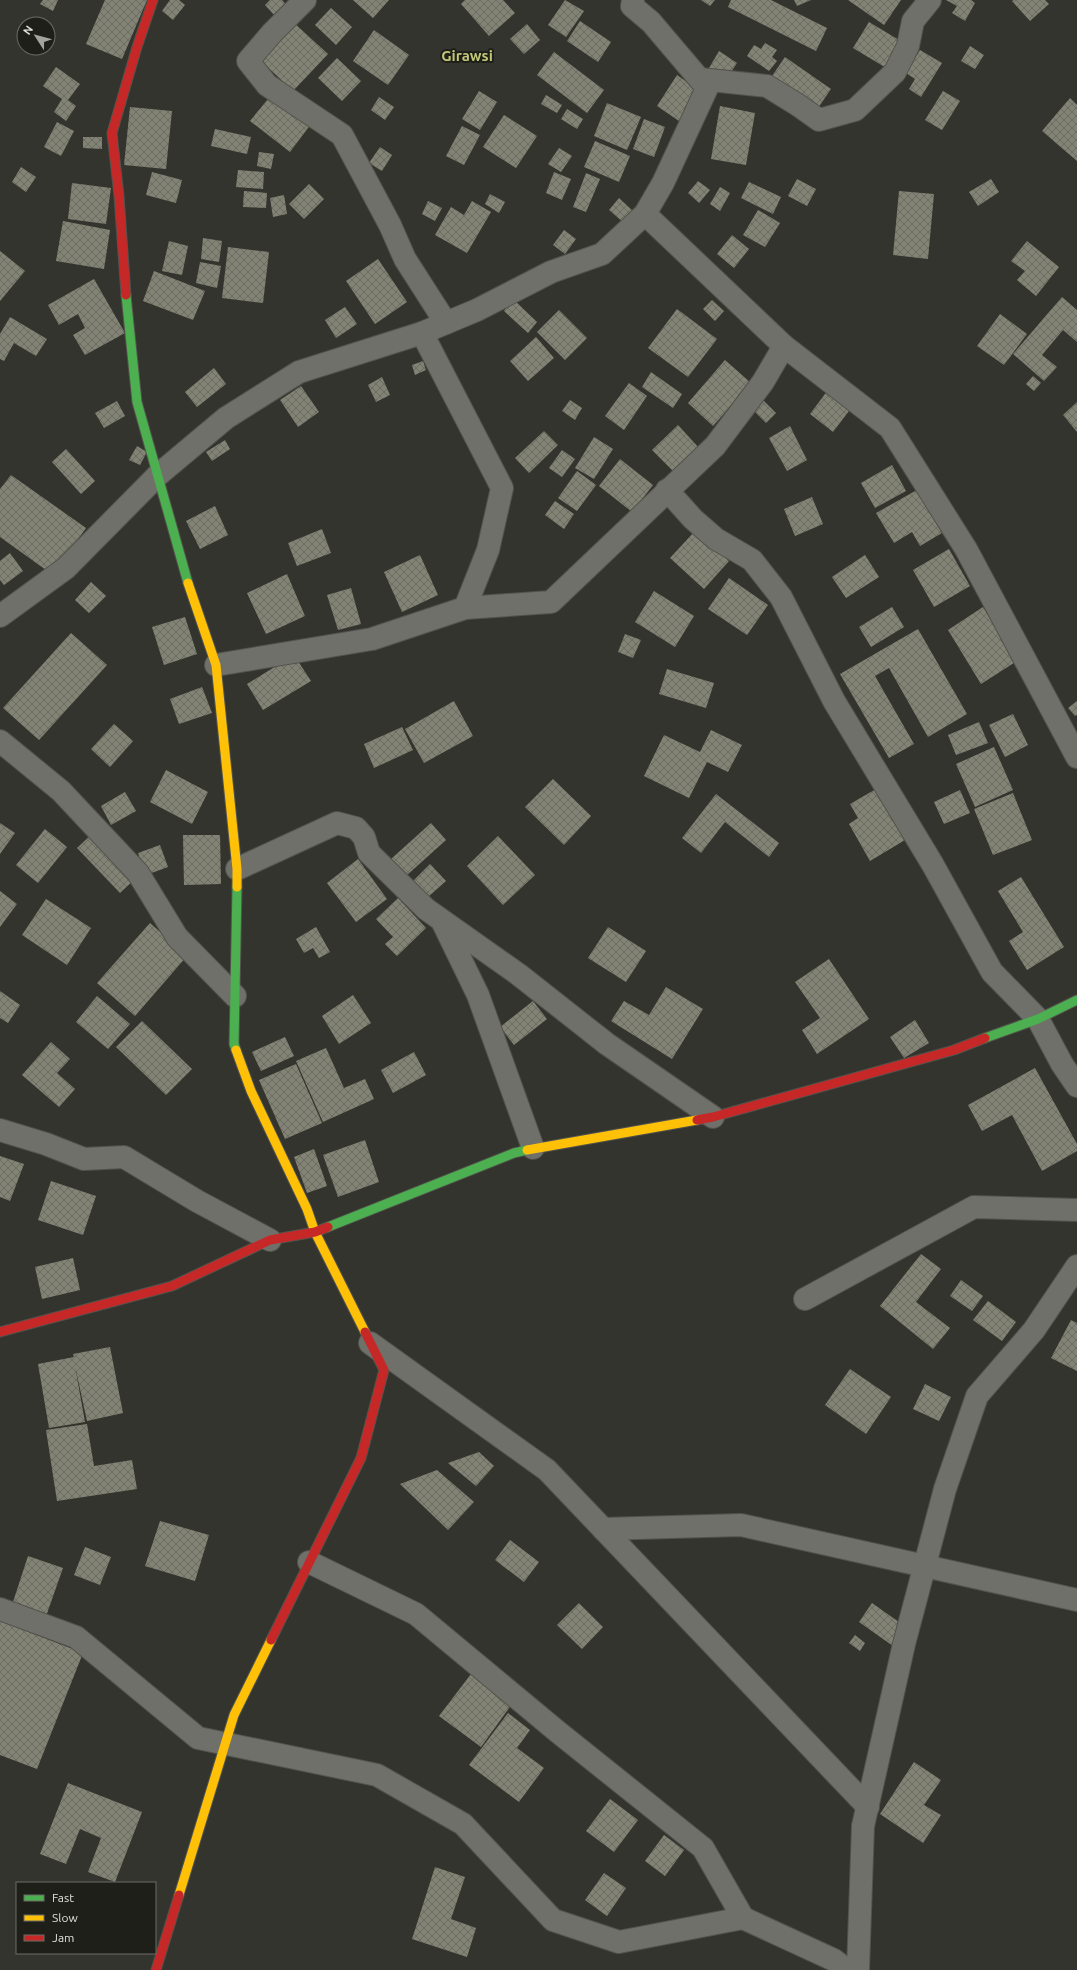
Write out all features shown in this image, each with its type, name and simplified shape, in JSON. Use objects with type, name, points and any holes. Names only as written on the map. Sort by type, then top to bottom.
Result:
[{"type":"street","points":[[153,0],[137,47],[112,133],[119,196],[126,299],[137,402],[190,592],[216,665],[237,869],[234,1044],[251,1092],[307,1209],[315,1232],[384,1370],[361,1458],[234,1715],[156,1970]]},
{"type":"street","points":[[305,0],[272,33],[248,61],[267,85],[342,135],[390,225],[405,259],[446,323]]},
{"type":"street","points":[[0,616],[66,568],[158,474],[226,418],[299,372],[422,333],[477,310],[551,272],[602,254],[645,214],[663,183],[706,88],[651,22],[632,6],[634,0]]},
{"type":"street","points":[[700,79],[767,86],[819,120],[855,110],[895,72],[908,46],[913,21],[930,0]]},
{"type":"street","points":[[645,214],[784,346],[890,428],[966,549],[1077,757]]},
{"type":"street","points":[[422,333],[502,488],[488,550],[465,608]]},
{"type":"street","points":[[216,665],[372,639],[465,608],[550,602],[618,540],[667,490],[715,446],[763,382],[784,346]]},
{"type":"street","points":[[667,490],[693,519],[716,539],[752,560],[781,597],[834,701],[933,865],[992,972],[1038,1019],[1062,1064],[1077,1086]]},
{"type":"street","points":[[0,742],[61,791],[138,874],[177,937],[235,996]]},
{"type":"street","points":[[237,869],[337,823],[356,828],[364,837],[369,853],[426,909],[518,974],[608,1044],[714,1117]]},
{"type":"street","points":[[443,922],[478,995],[533,1148]]},
{"type":"street","points":[[0,1332],[172,1286],[270,1240],[315,1232],[514,1153],[533,1148],[714,1117],[954,1050],[1038,1019],[1077,1000]]},
{"type":"street","points":[[0,1130],[46,1144],[84,1158],[124,1158],[197,1201],[270,1240]]},
{"type":"street","points":[[805,1299],[974,1207],[1077,1210]]},
{"type":"street","points":[[858,1970],[863,1826],[904,1644],[945,1489],[977,1396],[1034,1330],[1077,1266]]},
{"type":"street","points":[[370,1343],[547,1470],[868,1807]]},
{"type":"street","points":[[603,1529],[741,1525],[1077,1600]]},
{"type":"street","points":[[309,1562],[416,1614],[558,1732],[704,1848],[743,1918]]},
{"type":"street","points":[[0,1609],[76,1637],[198,1738],[378,1775],[463,1824],[553,1920],[619,1942],[743,1918],[834,1960],[847,1970]]},
{"type":"building","points":[[43,0],[58,0],[53,11],[40,4]]},
{"type":"building","points":[[105,0],[147,0],[122,59],[86,44]]},
{"type":"building","points":[[170,0],[179,0],[185,5],[173,20],[162,11]]},
{"type":"building","points":[[270,0],[282,0],[287,6],[276,17],[265,5]]},
{"type":"building","points":[[353,0],[389,0],[373,18]]},
{"type":"building","points":[[465,0],[503,0],[515,13],[489,36],[461,4]]},
{"type":"building","points":[[565,0],[584,11],[566,37],[548,25]]},
{"type":"building","points":[[701,0],[715,0],[710,6]]},
{"type":"building","points":[[731,0],[771,0],[827,28],[816,51],[728,7]]},
{"type":"building","points":[[794,0],[811,0],[797,6]]},
{"type":"building","points":[[848,0],[901,0],[884,25]]},
{"type":"building","points":[[946,0],[971,0],[975,3],[965,21],[952,13],[957,6]]},
{"type":"building","points":[[1045,0],[1049,4],[1030,21],[1012,1]]},
{"type":"building","points":[[331,8],[352,27],[336,45],[315,25]]},
{"type":"building","points":[[580,21],[611,42],[598,62],[567,41]]},
{"type":"building","points":[[293,22],[328,54],[293,91],[258,58]]},
{"type":"building","points":[[869,22],[904,43],[888,69],[853,48]]},
{"type":"building","points":[[527,24],[540,40],[524,54],[510,39]]},
{"type":"building","points":[[374,30],[409,55],[388,85],[353,61]]},
{"type":"building","points":[[765,43],[777,50],[772,57],[777,61],[769,71],[747,56],[754,45],[761,49]]},
{"type":"building","points":[[970,46],[984,55],[975,69],[961,61]]},
{"type":"building","points":[[920,50],[942,63],[921,97],[909,89],[915,79],[906,73]]},
{"type":"building","points":[[719,51],[737,63],[727,78],[709,68]]},
{"type":"building","points":[[554,52],[604,90],[587,113],[537,75]]},
{"type":"building","points":[[785,57],[831,89],[818,108],[772,76]]},
{"type":"building","points":[[337,58],[361,81],[342,101],[318,78]]},
{"type":"building","points":[[56,67],[80,84],[68,100],[76,106],[66,121],[54,112],[62,99],[43,86]]},
{"type":"building","points":[[677,75],[698,90],[679,121],[657,106]]},
{"type":"building","points":[[479,91],[497,102],[480,130],[462,119]]},
{"type":"building","points":[[943,91],[960,101],[942,130],[925,120]]},
{"type":"building","points":[[272,94],[311,124],[290,152],[250,121]]},
{"type":"building","points":[[546,95],[562,105],[557,113],[541,104]]},
{"type":"building","points":[[379,97],[394,107],[385,120],[371,110]]},
{"type":"building","points":[[1070,98],[1077,105],[1077,161],[1042,131]]},
{"type":"building","points":[[607,103],[641,117],[627,150],[594,136]]},
{"type":"building","points":[[720,106],[755,113],[746,165],[711,159]]},
{"type":"building","points":[[130,107],[172,111],[166,169],[124,165]]},
{"type":"building","points":[[567,109],[583,119],[577,129],[561,119]]},
{"type":"building","points":[[504,115],[537,136],[516,168],[483,147]]},
{"type":"building","points":[[644,119],[665,127],[654,157],[633,149]]},
{"type":"building","points":[[57,122],[74,131],[61,156],[44,147]]},
{"type":"building","points":[[462,126],[480,135],[464,165],[446,156]]},
{"type":"building","points":[[215,129],[251,137],[247,154],[211,146]]},
{"type":"building","points":[[83,137],[102,137],[102,149],[83,148]]},
{"type":"building","points":[[595,141],[630,156],[619,182],[584,167]]},
{"type":"building","points":[[380,147],[392,155],[382,171],[369,163]]},
{"type":"building","points":[[559,148],[572,156],[561,172],[548,164]]},
{"type":"building","points":[[259,152],[274,154],[271,169],[257,166]]},
{"type":"building","points":[[21,167],[36,177],[26,192],[12,182]]},
{"type":"building","points":[[238,170],[264,172],[263,189],[236,187]]},
{"type":"building","points":[[152,172],[182,180],[176,203],[146,195]]},
{"type":"building","points":[[554,172],[571,179],[562,200],[546,193]]},
{"type":"building","points":[[586,173],[600,179],[586,212],[573,207]]},
{"type":"building","points":[[797,179],[816,189],[807,206],[788,196]]},
{"type":"building","points":[[991,179],[999,192],[978,206],[969,192]]},
{"type":"building","points":[[698,181],[710,190],[699,203],[688,193]]},
{"type":"building","points":[[749,182],[781,197],[773,214],[741,198]]},
{"type":"building","points":[[72,183],[111,188],[106,224],[68,219]]},
{"type":"building","points":[[309,184],[324,199],[304,219],[289,204]]},
{"type":"building","points":[[720,187],[730,193],[720,211],[710,204]]},
{"type":"building","points":[[244,191],[267,193],[266,208],[243,207]]},
{"type":"building","points":[[899,191],[934,194],[928,259],[893,255]]},
{"type":"building","points":[[490,194],[505,202],[499,213],[485,204]]},
{"type":"building","points":[[284,195],[287,214],[273,217],[270,198]]},
{"type":"building","points":[[619,198],[634,212],[624,223],[609,210]]},
{"type":"building","points":[[428,201],[442,208],[435,221],[422,214]]},
{"type":"building","points":[[472,201],[491,212],[467,253],[435,235],[451,207],[464,215]]},
{"type":"building","points":[[758,210],[780,223],[765,247],[743,235]]},
{"type":"building","points":[[63,221],[110,230],[104,269],[56,261]]},
{"type":"building","points":[[564,230],[576,239],[565,254],[553,245]]},
{"type":"building","points":[[732,235],[749,249],[734,268],[717,254]]},
{"type":"building","points":[[203,238],[222,241],[219,262],[201,259]]},
{"type":"building","points":[[169,241],[188,246],[182,275],[162,271]]},
{"type":"building","points":[[1027,241],[1059,267],[1036,296],[1017,280],[1025,271],[1011,261]]},
{"type":"building","points":[[228,247],[269,252],[263,303],[222,298]]},
{"type":"building","points":[[0,251],[25,271],[0,301]]},
{"type":"building","points":[[378,259],[407,302],[375,324],[346,281]]},
{"type":"building","points":[[200,262],[221,266],[217,288],[196,283]]},
{"type":"building","points":[[154,271],[205,291],[193,320],[143,301]]},
{"type":"building","points":[[94,279],[125,333],[85,355],[73,335],[85,328],[78,314],[59,325],[48,305]]},
{"type":"building","points":[[1062,297],[1077,310],[1077,342],[1063,330],[1042,355],[1057,367],[1044,381],[1013,354]]},
{"type":"building","points":[[513,299],[537,322],[528,333],[504,311]]},
{"type":"building","points":[[712,300],[724,311],[715,321],[703,309]]},
{"type":"building","points":[[345,307],[357,324],[336,338],[325,320]]},
{"type":"building","points":[[677,309],[717,339],[688,377],[648,348]]},
{"type":"building","points":[[559,310],[587,338],[565,360],[537,332]]},
{"type":"building","points":[[1000,314],[1027,334],[1004,365],[977,346]]},
{"type":"building","points":[[10,317],[47,339],[36,356],[14,343],[4,361],[0,359],[0,334]]},
{"type":"building","points":[[536,337],[554,358],[528,381],[510,361]]},
{"type":"building","points":[[725,360],[751,383],[713,426],[688,403]]},
{"type":"building","points":[[423,361],[426,370],[415,375],[412,365]]},
{"type":"building","points":[[214,368],[226,384],[197,407],[185,392]]},
{"type":"building","points":[[651,372],[682,394],[673,408],[642,387]]},
{"type":"building","points":[[1033,376],[1041,383],[1034,391],[1026,384]]},
{"type":"building","points":[[382,377],[390,395],[376,402],[368,385]]},
{"type":"building","points":[[629,383],[647,396],[624,430],[605,416]]},
{"type":"building","points":[[301,386],[319,412],[298,427],[280,400]]},
{"type":"building","points":[[831,386],[855,403],[833,432],[810,414]]},
{"type":"building","points":[[570,400],[582,408],[575,420],[562,411]]},
{"type":"building","points":[[763,400],[776,413],[766,423],[753,410]]},
{"type":"building","points":[[117,401],[125,416],[104,428],[95,413]]},
{"type":"building","points":[[1077,402],[1077,432],[1063,415]]},
{"type":"building","points":[[678,425],[699,448],[674,472],[652,450]]},
{"type":"building","points":[[790,426],[807,460],[787,471],[769,438]]},
{"type":"building","points":[[544,431],[558,445],[529,473],[515,458]]},
{"type":"building","points":[[594,437],[613,449],[594,479],[575,468]]},
{"type":"building","points":[[225,440],[230,449],[212,461],[206,452]]},
{"type":"building","points":[[137,446],[147,452],[140,465],[129,460]]},
{"type":"building","points":[[66,449],[95,481],[81,494],[52,462]]},
{"type":"building","points":[[562,450],[575,459],[562,477],[549,468]]},
{"type":"building","points":[[620,459],[653,485],[632,512],[599,486]]},
{"type":"building","points":[[892,465],[906,491],[875,508],[861,483]]},
{"type":"building","points":[[577,471],[596,485],[577,511],[558,498]]},
{"type":"building","points":[[11,475],[86,528],[53,575],[0,537],[0,489]]},
{"type":"building","points":[[917,490],[942,533],[920,546],[912,532],[894,543],[876,513]]},
{"type":"building","points":[[812,497],[823,524],[795,536],[784,509]]},
{"type":"building","points":[[555,501],[574,514],[564,529],[545,515]]},
{"type":"building","points":[[215,506],[228,535],[200,549],[186,521]]},
{"type":"building","points":[[322,529],[331,553],[297,566],[288,543]]},
{"type":"building","points":[[695,531],[729,561],[704,589],[670,558]]},
{"type":"building","points":[[949,549],[970,586],[934,607],[913,570]]},
{"type":"building","points":[[10,553],[23,571],[4,585],[0,580],[0,561]]},
{"type":"building","points":[[420,555],[438,595],[402,612],[384,572]]},
{"type":"building","points":[[865,555],[879,577],[846,598],[832,577]]},
{"type":"building","points":[[287,574],[305,616],[266,634],[247,593]]},
{"type":"building","points":[[729,578],[768,605],[747,635],[708,609]]},
{"type":"building","points":[[91,582],[106,596],[89,613],[75,600]]},
{"type":"building","points":[[351,588],[361,624],[338,630],[327,595]]},
{"type":"building","points":[[654,591],[694,616],[675,647],[635,622]]},
{"type":"building","points":[[892,607],[904,627],[871,647],[859,627]]},
{"type":"building","points":[[983,607],[1017,661],[981,684],[948,630]]},
{"type":"building","points":[[185,617],[197,654],[164,665],[152,627]]},
{"type":"building","points":[[918,629],[967,714],[928,737],[889,668],[875,676],[914,744],[889,758],[840,674]]},
{"type":"building","points":[[71,633],[107,665],[39,740],[3,708]]},
{"type":"building","points":[[625,634],[641,640],[633,658],[618,652]]},
{"type":"building","points":[[294,655],[311,681],[263,710],[247,684]]},
{"type":"building","points":[[667,669],[714,683],[706,708],[659,694]]},
{"type":"building","points":[[202,687],[212,713],[179,724],[170,699]]},
{"type":"building","points":[[454,701],[473,736],[424,763],[405,729]]},
{"type":"building","points":[[1077,701],[1077,715],[1075,716],[1068,708]]},
{"type":"building","points":[[1013,714],[1028,745],[1005,757],[989,725]]},
{"type":"building","points":[[979,722],[988,743],[956,755],[948,735]]},
{"type":"building","points":[[114,724],[133,741],[110,767],[91,749]]},
{"type":"building","points":[[402,727],[413,750],[374,768],[364,744]]},
{"type":"building","points":[[711,730],[742,745],[728,772],[707,762],[689,798],[644,776],[664,735],[700,752]]},
{"type":"building","points":[[994,747],[1013,790],[975,807],[956,764]]},
{"type":"building","points":[[166,770],[208,792],[192,824],[150,802]]},
{"type":"building","points":[[553,779],[591,816],[564,845],[525,807]]},
{"type":"building","points":[[876,789],[905,840],[870,861],[849,824],[858,818],[850,804]]},
{"type":"building","points":[[960,790],[970,813],[944,824],[934,802]]},
{"type":"building","points":[[125,792],[136,811],[111,825],[101,806]]},
{"type":"building","points":[[1013,793],[1032,840],[993,855],[974,809]]},
{"type":"building","points":[[716,794],[779,843],[769,857],[725,822],[701,853],[682,838]]},
{"type":"building","points":[[0,823],[15,833],[0,854]]},
{"type":"building","points":[[431,823],[446,840],[406,876],[391,859]]},
{"type":"building","points":[[45,829],[67,847],[38,883],[16,865]]},
{"type":"building","points":[[93,833],[136,878],[120,893],[77,848]]},
{"type":"building","points":[[183,835],[220,835],[221,884],[184,885]]},
{"type":"building","points":[[498,836],[535,875],[503,905],[467,866]]},
{"type":"building","points":[[160,845],[168,867],[146,875],[138,853]]},
{"type":"building","points":[[358,859],[387,899],[356,922],[327,883]]},
{"type":"building","points":[[430,864],[446,881],[428,897],[413,881]]},
{"type":"building","points":[[1021,877],[1064,947],[1027,970],[1009,941],[1023,932],[998,891]]},
{"type":"building","points":[[0,891],[17,904],[0,927]]},
{"type":"building","points":[[398,898],[426,928],[397,956],[385,944],[393,937],[376,919]]},
{"type":"building","points":[[46,899],[91,928],[67,965],[22,935]]},
{"type":"building","points":[[150,923],[187,956],[135,1016],[97,983]]},
{"type":"building","points":[[316,927],[330,952],[319,958],[313,948],[304,953],[296,939]]},
{"type":"building","points":[[608,927],[646,951],[626,982],[588,958]]},
{"type":"building","points":[[829,959],[869,1019],[817,1054],[802,1030],[820,1018],[795,982]]},
{"type":"building","points":[[666,987],[703,1009],[672,1059],[611,1021],[624,1001],[649,1015]]},
{"type":"building","points":[[0,991],[20,1005],[8,1023],[0,1018]]},
{"type":"building","points":[[353,995],[371,1023],[339,1044],[322,1016]]},
{"type":"building","points":[[97,996],[130,1024],[108,1049],[76,1022]]},
{"type":"building","points":[[533,1001],[547,1019],[514,1045],[500,1027]]},
{"type":"building","points":[[915,1020],[929,1043],[904,1058],[890,1037]]},
{"type":"building","points":[[142,1021],[192,1069],[166,1095],[116,1047]]},
{"type":"building","points":[[285,1037],[294,1056],[261,1071],[252,1052]]},
{"type":"building","points":[[51,1042],[70,1059],[57,1073],[75,1089],[59,1107],[22,1075]]},
{"type":"building","points":[[326,1048],[344,1088],[365,1079],[374,1099],[323,1122],[296,1061]]},
{"type":"building","points":[[414,1052],[426,1075],[393,1093],[381,1070]]},
{"type":"building","points":[[296,1064],[322,1123],[285,1139],[259,1080]]},
{"type":"building","points":[[1035,1068],[1077,1144],[1077,1151],[1042,1171],[1012,1115],[982,1131],[968,1105]]},
{"type":"building","points":[[365,1140],[379,1182],[338,1197],[323,1155]]},
{"type":"building","points":[[314,1149],[327,1186],[307,1193],[294,1157]]},
{"type":"building","points":[[0,1156],[24,1164],[10,1201],[0,1197]]},
{"type":"building","points":[[51,1181],[96,1196],[83,1235],[38,1220]]},
{"type":"building","points":[[921,1254],[941,1269],[916,1302],[950,1328],[933,1349],[880,1306]]},
{"type":"building","points":[[73,1258],[80,1290],[42,1299],[35,1267]]},
{"type":"building","points":[[961,1280],[983,1296],[972,1311],[950,1296]]},
{"type":"building","points":[[988,1301],[1016,1322],[1002,1341],[973,1320]]},
{"type":"building","points":[[1071,1320],[1077,1323],[1077,1371],[1051,1358]]},
{"type":"building","points":[[110,1347],[123,1413],[87,1421],[75,1366],[85,1422],[49,1428],[38,1364],[74,1357],[73,1354]]},
{"type":"building","points":[[850,1369],[891,1397],[866,1434],[825,1405]]},
{"type":"building","points":[[925,1384],[951,1397],[939,1421],[913,1409]]},
{"type":"building","points":[[87,1424],[94,1466],[132,1460],[137,1489],[57,1501],[46,1430]]},
{"type":"building","points":[[479,1452],[494,1466],[476,1486],[448,1463]]},
{"type":"building","points":[[437,1470],[474,1502],[448,1530],[400,1484]]},
{"type":"building","points":[[160,1521],[209,1535],[195,1581],[145,1566]]},
{"type":"building","points":[[510,1540],[539,1562],[524,1582],[495,1560]]},
{"type":"building","points":[[85,1547],[111,1557],[100,1585],[74,1575]]},
{"type":"building","points":[[28,1556],[63,1568],[45,1619],[11,1608]]},
{"type":"building","points":[[579,1603],[603,1627],[582,1649],[557,1625]]},
{"type":"building","points":[[872,1603],[906,1627],[893,1646],[859,1622]]},
{"type":"building","points":[[0,1621],[83,1653],[37,1769],[0,1755]]},
{"type":"building","points":[[855,1635],[865,1643],[860,1651],[849,1643]]},
{"type":"building","points":[[471,1674],[512,1704],[481,1747],[439,1716]]},
{"type":"building","points":[[508,1713],[530,1730],[517,1748],[544,1768],[519,1802],[469,1765]]},
{"type":"building","points":[[914,1762],[941,1780],[924,1805],[941,1815],[923,1843],[880,1814]]},
{"type":"building","points":[[68,1783],[142,1812],[115,1882],[88,1872],[101,1838],[80,1829],[66,1864],[40,1854]]},
{"type":"building","points":[[610,1799],[638,1820],[614,1852],[586,1831]]},
{"type":"building","points":[[664,1835],[684,1850],[665,1876],[645,1861]]},
{"type":"building","points":[[435,1867],[465,1877],[451,1919],[476,1928],[467,1957],[412,1939]]},
{"type":"building","points":[[604,1873],[626,1888],[607,1916],[585,1900]]},
{"type":"traffic: fast","points":[[126,295],[137,402],[188,583]]},
{"type":"traffic: fast","points":[[236,1050],[234,1044],[237,887]]},
{"type":"traffic: fast","points":[[985,1038],[1038,1019],[1077,1000]]},
{"type":"traffic: fast","points":[[328,1227],[514,1153],[527,1150]]},
{"type":"traffic: slow","points":[[188,583],[216,665],[237,869],[237,887]]},
{"type":"traffic: slow","points":[[236,1050],[251,1091],[307,1209],[315,1232],[365,1332]]},
{"type":"traffic: slow","points":[[527,1150],[697,1120]]},
{"type":"traffic: slow","points":[[179,1895],[234,1715],[271,1640]]},
{"type":"traffic: jam","points":[[126,295],[119,196],[112,133],[137,47],[153,0]]},
{"type":"traffic: jam","points":[[697,1120],[713,1117],[954,1050],[985,1038]]},
{"type":"traffic: jam","points":[[0,1332],[172,1286],[270,1240],[315,1232],[328,1227]]},
{"type":"traffic: jam","points":[[271,1640],[361,1458],[384,1370],[365,1332]]},
{"type":"traffic: jam","points":[[156,1970],[179,1895]]},
{"type":"district","name":"Girawsi","points":[[467,55]]}]
